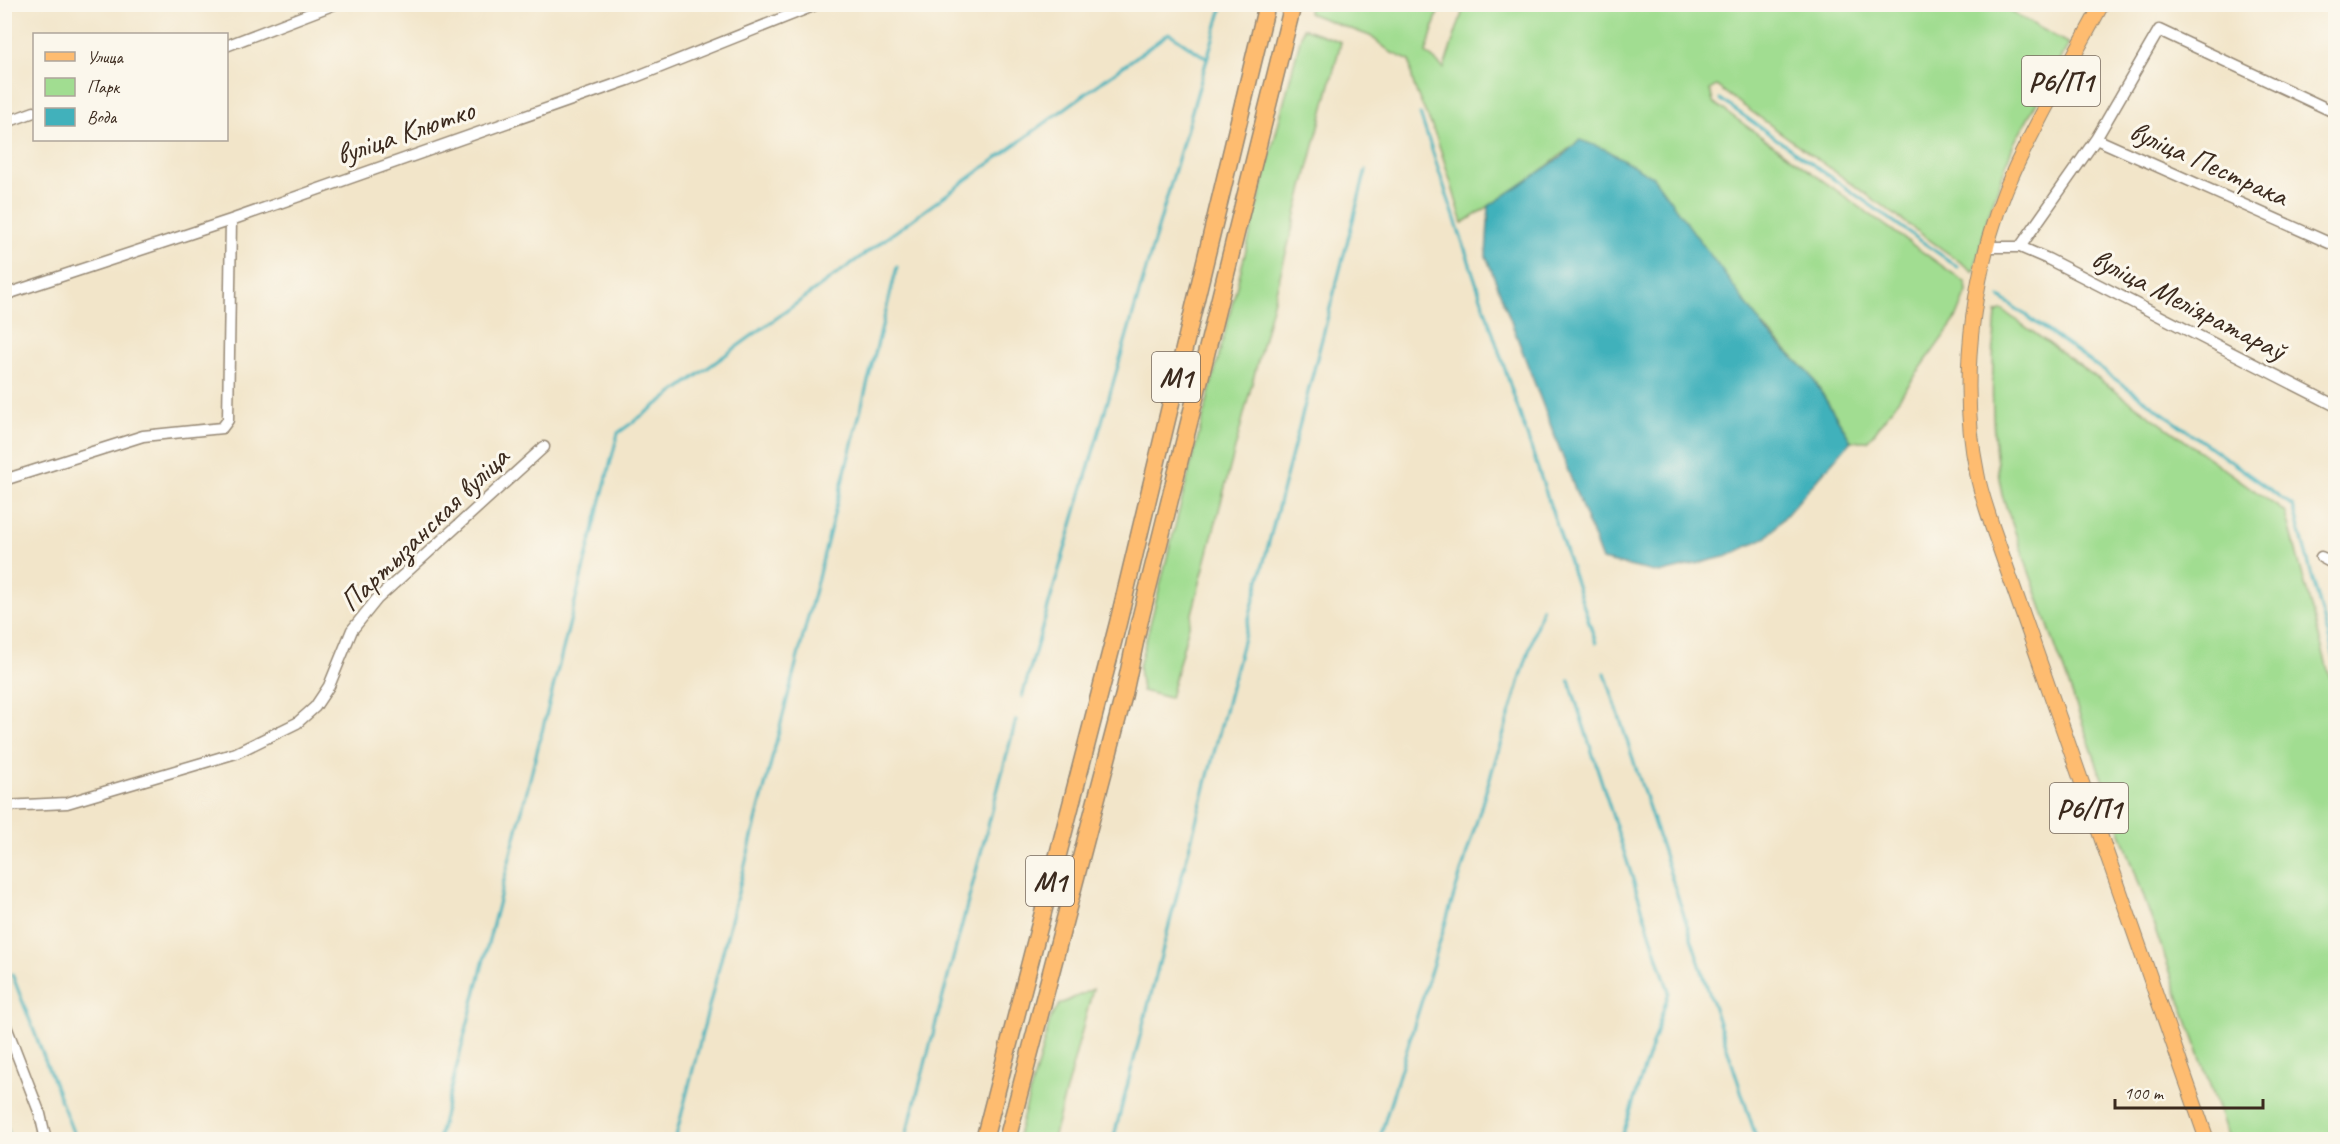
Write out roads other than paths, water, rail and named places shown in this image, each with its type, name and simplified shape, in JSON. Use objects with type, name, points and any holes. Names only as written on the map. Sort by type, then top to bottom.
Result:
[{"type":"highway","name":"М1","points":[[984,1140],[1118,622],[1267,4]]},
{"type":"highway","name":"М1","points":[[1007,1140],[1124,694],[1138,628],[1293,4]]},
{"type":"main road","name":"Р6/П1","points":[[2102,4],[2016,166],[1986,247],[1971,340],[1971,433],[1977,474],[1999,548],[2207,1140]]},
{"type":"street","points":[[228,45],[335,4]]},
{"type":"street","name":"вуліца Клютко","points":[[4,295],[231,220],[628,80],[818,4]]},
{"type":"street","points":[[1986,247],[2020,247],[2096,139],[2158,30],[2336,113]]},
{"type":"street","points":[[4,123],[33,112]]},
{"type":"street","name":"вуліца Пестрака","points":[[2096,139],[2336,246]]},
{"type":"street","points":[[4,480],[143,436],[222,428],[228,420],[231,220]]},
{"type":"street","name":"вуліца Меліяратараў","points":[[2020,247],[2336,406]]},
{"type":"street","name":"Партызанская вуліца","points":[[4,806],[67,803],[236,753],[297,723],[315,708],[329,686],[352,630],[377,599],[544,447]]},
{"type":"street","points":[[2321,556],[2336,566]]},
{"type":"street","points":[[4,1021],[40,1114],[46,1140]]},
{"type":"water","points":[[1580,140],[1607,150],[1653,177],[1767,332],[1810,374],[1851,441],[1767,537],[1728,556],[1659,573],[1602,560],[1486,256],[1489,206],[1560,158]]},
{"type":"waterway","points":[[1022,697],[1223,4]]},
{"type":"waterway","points":[[438,1140],[618,433],[1169,33],[1206,58]]},
{"type":"waterway","points":[[1720,99],[1958,267]]},
{"type":"waterway","points":[[1420,114],[1596,643]]},
{"type":"waterway","points":[[1113,1140],[1366,170]]},
{"type":"waterway","points":[[675,1140],[897,267]]},
{"type":"waterway","points":[[2000,297],[2293,506],[2336,664]]},
{"type":"waterway","points":[[1379,1140],[1542,608]]},
{"type":"waterway","points":[[1605,673],[1757,1140]]},
{"type":"waterway","points":[[1569,680],[1669,992],[1621,1140]]},
{"type":"waterway","points":[[905,1140],[1016,720]]},
{"type":"waterway","points":[[12,974],[76,1140]]},
{"type":"waterway","points":[[4,1117],[10,1140]]}]
